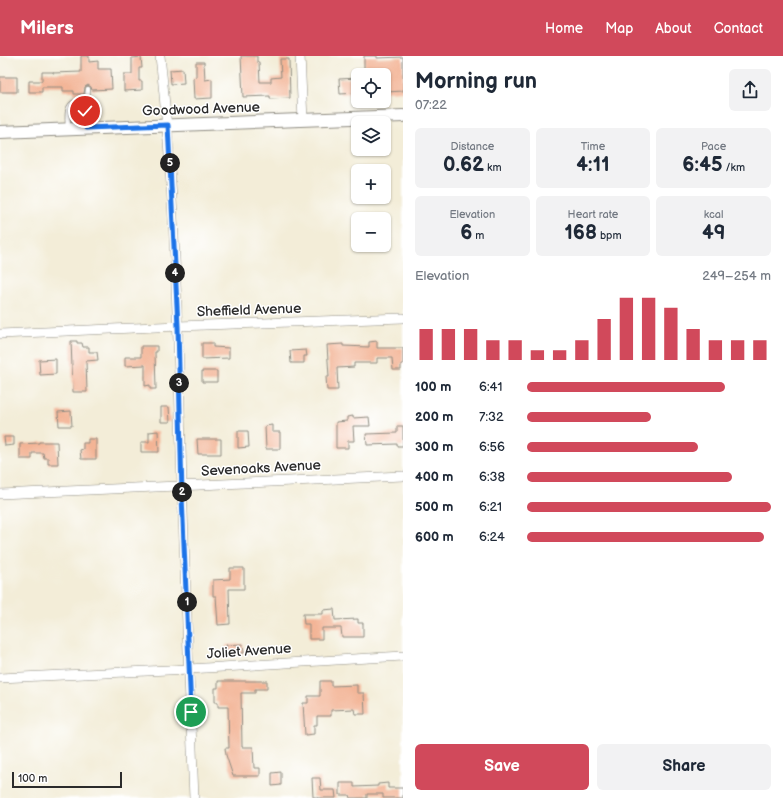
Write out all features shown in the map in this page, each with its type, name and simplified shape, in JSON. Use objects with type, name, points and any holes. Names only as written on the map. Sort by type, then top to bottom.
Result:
[{"type":"street","points":[[160,56],[168,125],[178,326],[182,486],[194,798]]},
{"type":"street","points":[[300,56],[303,120]]},
{"type":"street","name":"Goodwood Avenue","points":[[0,132],[403,116]]},
{"type":"street","name":"Sheffield Avenue","points":[[0,334],[403,318]]},
{"type":"street","name":"Sevenoaks Avenue","points":[[0,494],[403,476]]},
{"type":"street","name":"Joliet Avenue","points":[[0,678],[189,669],[403,656]]},
{"type":"lane","points":[[86,128],[85,111],[88,89]]},
{"type":"lane","points":[[68,129],[68,107],[75,102],[80,103],[84,106],[85,111]]},
{"type":"building","points":[[81,56],[89,56],[89,62],[98,61],[98,69],[111,69],[112,89],[92,90],[88,85],[85,87],[84,94],[74,94],[74,91],[63,91],[63,87],[42,87],[42,92],[29,92],[29,81],[42,81],[42,72],[81,72]]},
{"type":"building","points":[[241,56],[257,56],[257,62],[259,62],[260,82],[271,82],[271,78],[281,77],[280,59],[289,59],[290,98],[270,99],[270,96],[243,97]]},
{"type":"building","points":[[364,56],[377,56],[377,58],[403,57],[403,91],[391,92],[391,68],[364,68]]},
{"type":"building","points":[[141,57],[142,68],[139,68],[139,81],[142,81],[142,90],[124,91],[124,74],[132,74],[132,58]]},
{"type":"building","points":[[196,62],[204,62],[205,80],[212,79],[212,98],[194,99],[193,78],[196,77]]},
{"type":"building","points":[[183,69],[184,83],[171,84],[170,70]]},
{"type":"building","points":[[0,77],[17,77],[17,92],[0,92]]},
{"type":"building","points":[[351,78],[351,93],[340,94],[339,79]]},
{"type":"building","points":[[71,341],[82,343],[83,347],[89,347],[89,352],[97,352],[98,360],[86,361],[87,392],[73,392]]},
{"type":"building","points":[[377,341],[377,348],[403,348],[403,364],[401,364],[401,370],[393,370],[392,358],[377,358],[377,363],[354,363],[354,367],[337,368],[338,390],[327,390],[326,377],[329,377],[327,345],[343,344],[343,346],[369,347],[369,342]]},
{"type":"building","points":[[202,343],[213,343],[213,347],[229,348],[229,358],[202,359]]},
{"type":"building","points":[[141,346],[157,346],[157,352],[155,352],[156,389],[150,389],[150,385],[145,386],[145,365],[125,366],[125,357],[141,357]]},
{"type":"building","points":[[306,350],[307,356],[304,356],[304,363],[291,363],[290,351]]},
{"type":"building","points":[[56,359],[56,374],[40,375],[39,360]]},
{"type":"building","points":[[202,371],[217,371],[217,382],[202,382]]},
{"type":"building","points":[[161,407],[169,407],[170,422],[161,422]]},
{"type":"building","points":[[71,411],[72,426],[59,426],[58,412]]},
{"type":"building","points":[[353,416],[353,418],[369,417],[370,426],[353,426],[354,441],[348,441],[348,448],[336,448],[336,422],[347,421],[347,417]]},
{"type":"building","points":[[272,425],[272,432],[280,432],[280,449],[266,449],[265,426]]},
{"type":"building","points":[[397,426],[403,426],[403,446],[397,446],[397,444],[367,445],[366,434],[397,433]]},
{"type":"building","points":[[158,431],[159,452],[141,452],[141,442],[149,442],[149,432]]},
{"type":"building","points":[[238,431],[248,431],[249,447],[238,448]]},
{"type":"building","points":[[4,437],[14,437],[14,445],[5,446]]},
{"type":"building","points":[[88,439],[96,439],[96,459],[81,459],[80,450],[83,449],[83,443],[88,443]]},
{"type":"building","points":[[197,439],[221,439],[221,454],[198,454]]},
{"type":"building","points":[[57,442],[58,464],[48,464],[48,458],[44,458],[43,453],[32,453],[32,459],[20,459],[20,444]]},
{"type":"building","points":[[230,568],[244,568],[244,589],[229,589],[230,624],[218,625],[216,596],[213,596],[213,580],[230,579]]},
{"type":"building","points":[[334,609],[335,620],[358,619],[358,623],[363,623],[363,637],[342,637],[341,628],[322,628],[322,639],[309,639],[309,624],[304,624],[303,614],[323,614],[323,610]]},
{"type":"building","points":[[243,644],[244,653],[226,654],[226,645]]},
{"type":"building","points":[[218,681],[267,681],[267,689],[255,689],[255,693],[241,693],[242,747],[253,747],[254,768],[260,768],[260,776],[233,776],[225,748],[229,748],[228,707],[218,707],[218,702],[215,702],[215,688],[218,688]]},
{"type":"building","points":[[320,681],[331,681],[331,686],[357,685],[357,693],[364,693],[365,714],[355,714],[354,709],[331,710],[331,716],[317,716],[317,725],[314,725],[314,734],[305,735],[303,703],[308,703],[308,696],[320,696]]},
{"type":"building","points":[[281,772],[281,785],[272,786],[272,773]]},
{"type":"building","points":[[312,778],[320,778],[321,790],[335,790],[336,798],[313,797]]},
{"type":"building","points":[[340,783],[354,783],[354,787],[378,786],[378,784],[388,783],[388,788],[403,788],[403,798],[383,798],[383,794],[367,794],[367,798],[350,798],[349,795],[340,795]]},
{"type":"route","points":[[85,111],[86,128],[168,125],[178,326],[182,496],[191,712]]}]
